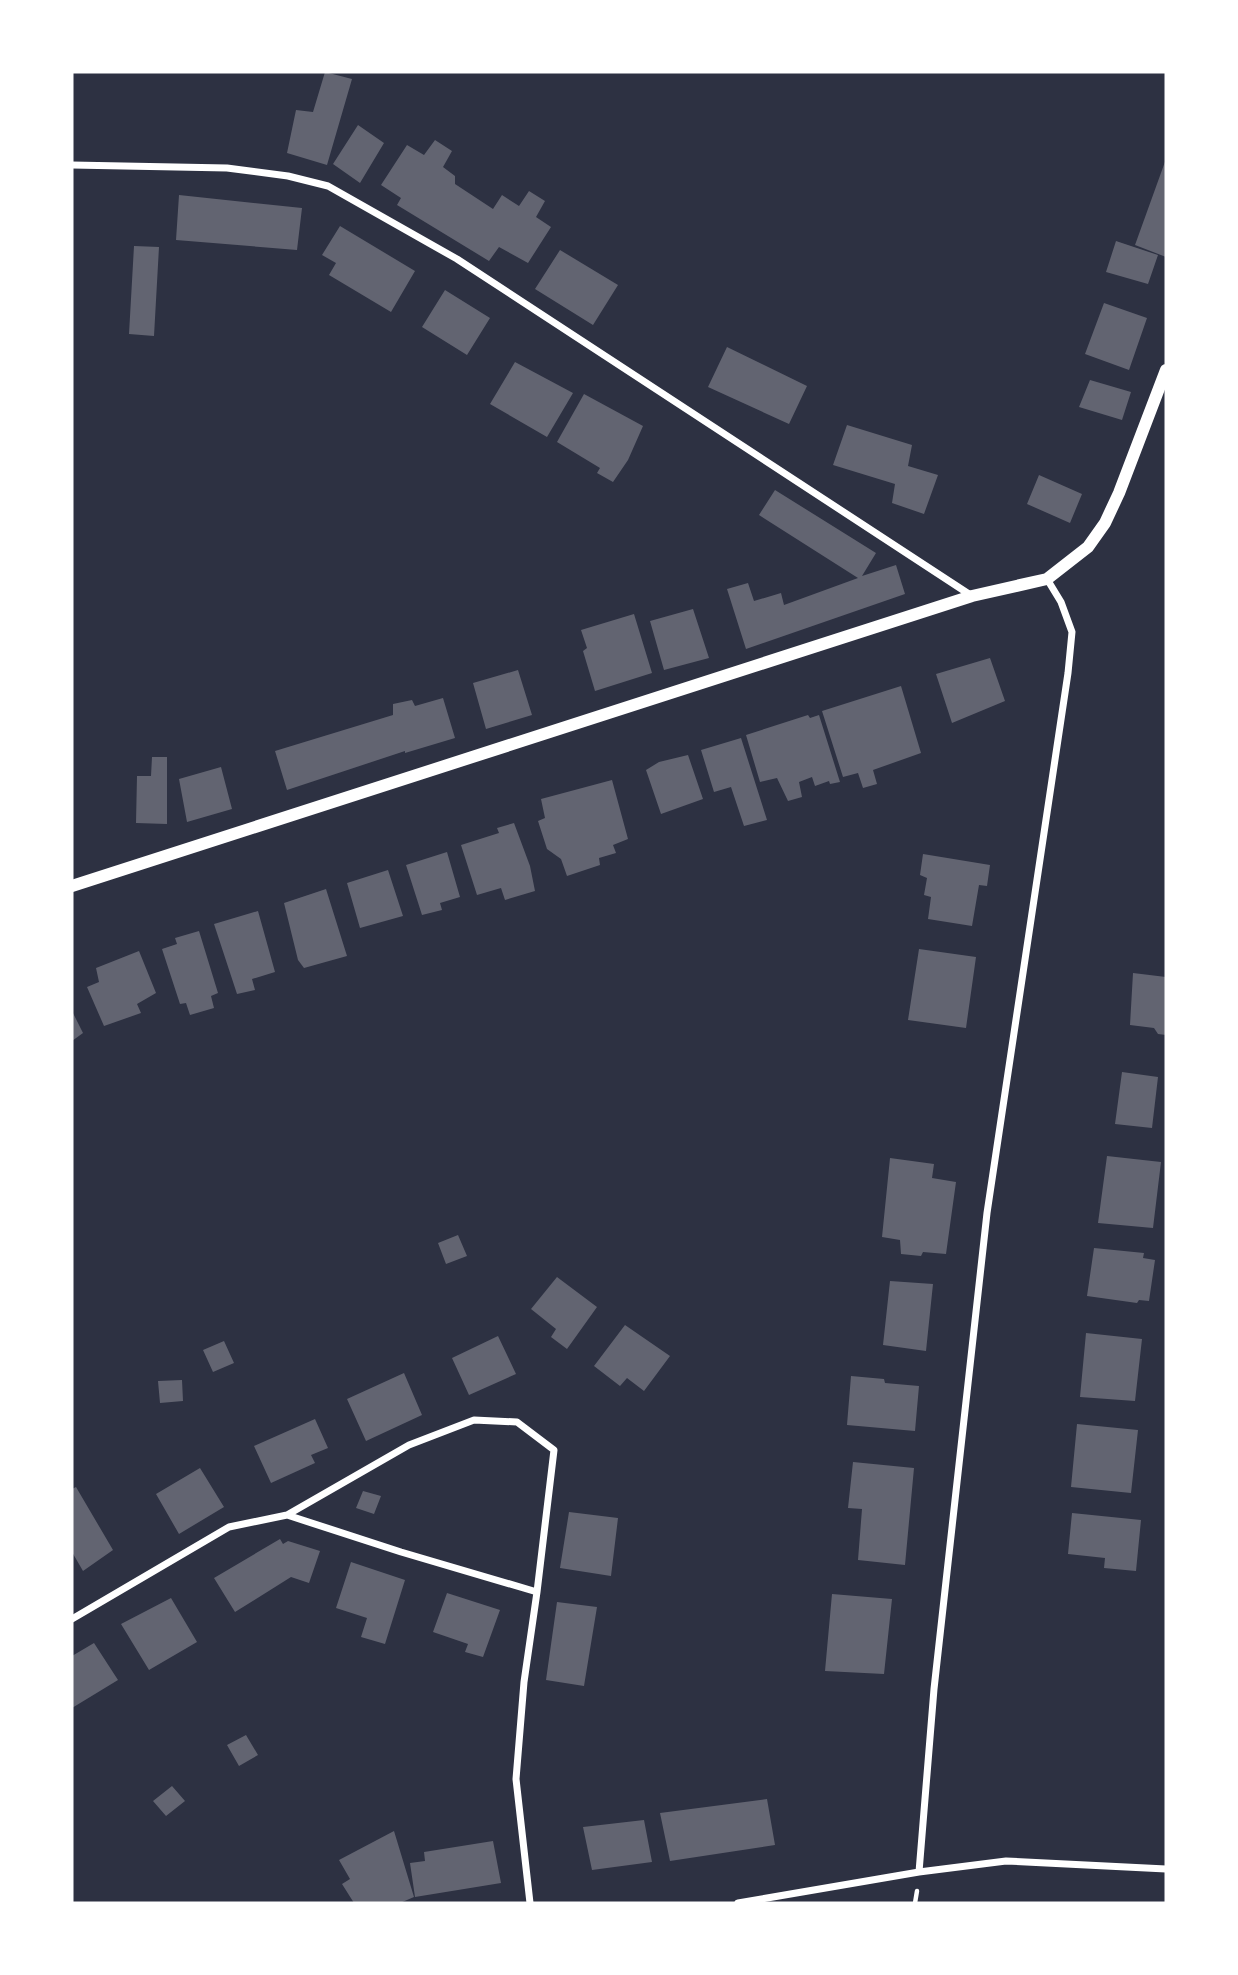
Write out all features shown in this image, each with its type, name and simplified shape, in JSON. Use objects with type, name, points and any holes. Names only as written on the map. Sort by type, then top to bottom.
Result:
[{"type":"street","points":[[73,162],[227,168],[288,176],[328,186],[457,259],[972,596]]},
{"type":"street","points":[[72,886],[972,596],[1047,579],[1088,547],[1105,523],[1166,370]]},
{"type":"street","points":[[919,1872],[934,1689],[987,1213],[1068,673],[1072,632],[1061,602],[1047,579]]},
{"type":"street","points":[[72,1619],[229,1527],[287,1516],[409,1445],[474,1420],[517,1422],[554,1450],[524,1682],[516,1779],[530,1903]]},
{"type":"street","points":[[287,1516],[537,1592]]},
{"type":"street","points":[[738,1903],[919,1872],[1006,1861],[1166,1869]]},
{"type":"building","points":[[325,72],[352,79],[327,165],[287,153],[296,110],[313,112]]},
{"type":"building","points":[[358,125],[384,143],[360,183],[333,164]]},
{"type":"building","points":[[435,140],[452,151],[443,167],[455,176],[455,184],[493,209],[502,195],[519,206],[529,191],[545,201],[536,217],[551,227],[528,263],[499,247],[489,261],[397,205],[401,198],[381,185],[407,145],[424,155]]},
{"type":"building","points":[[1166,159],[1166,257],[1135,245]]},
{"type":"building","points":[[179,195],[302,208],[297,250],[176,240]]},
{"type":"building","points":[[340,226],[415,271],[391,312],[329,275],[336,263],[322,255]]},
{"type":"building","points":[[1116,241],[1158,255],[1148,284],[1106,272]]},
{"type":"building","points":[[134,246],[159,247],[154,336],[129,334]]},
{"type":"building","points":[[560,250],[618,285],[593,325],[535,289]]},
{"type":"building","points":[[445,290],[490,318],[467,355],[422,327]]},
{"type":"building","points":[[1104,303],[1147,318],[1129,370],[1085,354]]},
{"type":"building","points":[[727,347],[807,386],[789,424],[708,387]]},
{"type":"building","points":[[515,362],[573,393],[547,437],[490,404]]},
{"type":"building","points":[[1090,380],[1131,392],[1122,420],[1079,407]]},
{"type":"building","points":[[584,394],[643,426],[628,460],[613,482],[597,473],[600,468],[557,442]]},
{"type":"building","points":[[847,425],[912,445],[908,466],[938,475],[924,514],[892,503],[895,484],[833,465]]},
{"type":"building","points":[[1039,475],[1082,494],[1070,523],[1027,504]]},
{"type":"building","points":[[775,490],[876,553],[862,576],[896,565],[905,594],[746,649],[727,589],[748,583],[754,601],[781,593],[784,605],[858,578],[759,515]]},
{"type":"building","points":[[693,609],[709,658],[664,670],[650,621]]},
{"type":"building","points":[[634,614],[652,673],[595,691],[583,651],[587,648],[581,630]]},
{"type":"building","points":[[990,658],[1005,701],[952,723],[936,674]]},
{"type":"building","points":[[518,670],[532,715],[486,729],[473,683]]},
{"type":"building","points":[[901,686],[921,753],[873,770],[877,784],[863,788],[858,773],[843,777],[822,711]]},
{"type":"building","points":[[443,698],[455,738],[405,751],[287,790],[275,751],[393,715],[393,704],[412,700],[415,706]]},
{"type":"building","points":[[808,715],[810,718],[819,715],[840,782],[830,784],[829,781],[815,786],[812,777],[799,782],[802,797],[788,801],[777,778],[760,782],[746,735]]},
{"type":"building","points":[[741,738],[767,820],[744,826],[731,787],[714,792],[701,750]]},
{"type":"building","points":[[688,755],[703,799],[661,814],[646,770],[659,762]]},
{"type":"building","points":[[152,757],[167,757],[167,824],[136,823],[137,776],[151,776]]},
{"type":"building","points":[[221,767],[232,809],[187,822],[179,779]]},
{"type":"building","points":[[612,780],[628,839],[613,845],[616,853],[599,858],[600,865],[567,876],[561,859],[547,849],[538,821],[545,818],[541,799]]},
{"type":"building","points":[[514,823],[530,866],[535,891],[505,900],[501,888],[477,895],[461,845],[499,833],[497,828]]},
{"type":"building","points":[[447,852],[460,897],[440,903],[442,910],[422,915],[406,865]]},
{"type":"building","points":[[923,854],[990,865],[987,886],[979,885],[972,926],[928,919],[931,897],[924,895],[927,878],[920,875]]},
{"type":"building","points":[[388,870],[403,916],[360,928],[347,883]]},
{"type":"building","points":[[326,889],[347,956],[304,968],[298,960],[284,903]]},
{"type":"building","points":[[258,911],[275,972],[252,979],[255,990],[237,994],[214,924]]},
{"type":"building","points":[[199,931],[218,993],[211,996],[214,1008],[190,1015],[186,1003],[180,1004],[162,949],[177,944],[175,938]]},
{"type":"building","points":[[919,949],[976,957],[966,1028],[908,1020]]},
{"type":"building","points":[[139,951],[156,993],[137,1004],[141,1013],[104,1026],[87,987],[99,982],[96,968]]},
{"type":"building","points":[[1133,973],[1166,977],[1166,1035],[1158,1034],[1154,1028],[1130,1025]]},
{"type":"building","points":[[72,1011],[83,1033],[72,1041]]},
{"type":"building","points":[[1122,1072],[1158,1077],[1152,1128],[1115,1124]]},
{"type":"building","points":[[1107,1156],[1161,1162],[1153,1228],[1098,1223]]},
{"type":"building","points":[[890,1158],[934,1164],[932,1178],[956,1182],[946,1254],[901,1254],[900,1240],[882,1237]]},
{"type":"building","points":[[458,1235],[467,1256],[446,1264],[438,1243]]},
{"type":"building","points":[[1094,1248],[1144,1253],[1143,1258],[1155,1260],[1149,1301],[1139,1300],[1137,1303],[1087,1296]]},
{"type":"building","points":[[557,1277],[597,1307],[567,1349],[551,1337],[556,1329],[531,1309]]},
{"type":"building","points":[[890,1281],[933,1284],[926,1351],[883,1345]]},
{"type":"building","points":[[625,1325],[670,1356],[644,1391],[627,1378],[620,1386],[594,1366]]},
{"type":"building","points":[[1086,1333],[1142,1339],[1135,1401],[1080,1397]]},
{"type":"building","points":[[498,1336],[516,1374],[469,1395],[452,1358]]},
{"type":"building","points":[[224,1341],[234,1363],[213,1372],[203,1350]]},
{"type":"building","points":[[404,1373],[422,1415],[366,1441],[347,1399]]},
{"type":"building","points":[[851,1376],[919,1386],[915,1431],[847,1425]]},
{"type":"building","points":[[182,1380],[183,1401],[160,1403],[158,1381]]},
{"type":"building","points":[[315,1419],[328,1448],[311,1455],[315,1463],[271,1483],[254,1446]]},
{"type":"building","points":[[1077,1424],[1138,1430],[1131,1493],[1071,1487]]},
{"type":"building","points":[[853,1462],[914,1468],[905,1565],[858,1560],[862,1509],[848,1508]]},
{"type":"building","points":[[200,1468],[224,1507],[179,1534],[156,1494]]},
{"type":"building","points":[[76,1487],[113,1550],[83,1571],[72,1552],[72,1489]]},
{"type":"building","points":[[363,1491],[381,1496],[374,1514],[356,1508]]},
{"type":"building","points":[[569,1512],[618,1518],[611,1576],[560,1568]]},
{"type":"building","points":[[1072,1513],[1141,1520],[1136,1571],[1104,1568],[1105,1558],[1068,1554]]},
{"type":"building","points":[[280,1539],[283,1544],[288,1541],[320,1551],[309,1583],[291,1577],[235,1612],[214,1578]]},
{"type":"building","points":[[351,1562],[405,1580],[385,1644],[361,1637],[367,1618],[336,1608]]},
{"type":"building","points":[[447,1593],[500,1610],[483,1657],[465,1652],[468,1644],[433,1632]]},
{"type":"building","points":[[832,1594],[892,1599],[884,1674],[825,1671]]},
{"type":"building","points":[[171,1598],[197,1642],[149,1670],[121,1624]]},
{"type":"building","points":[[557,1602],[597,1607],[584,1686],[546,1680]]},
{"type":"building","points":[[94,1643],[118,1680],[72,1708],[72,1656]]},
{"type":"building","points":[[246,1735],[258,1755],[239,1766],[227,1745]]},
{"type":"building","points":[[172,1786],[185,1801],[166,1816],[153,1801]]},
{"type":"building","points":[[767,1799],[775,1845],[670,1861],[660,1813]]},
{"type":"building","points":[[644,1820],[652,1862],[592,1870],[583,1827]]},
{"type":"building","points":[[394,1831],[414,1897],[400,1903],[354,1903],[342,1884],[350,1879],[339,1860]]},
{"type":"building","points":[[493,1841],[501,1883],[415,1897],[410,1863],[425,1861],[424,1852]]}]
